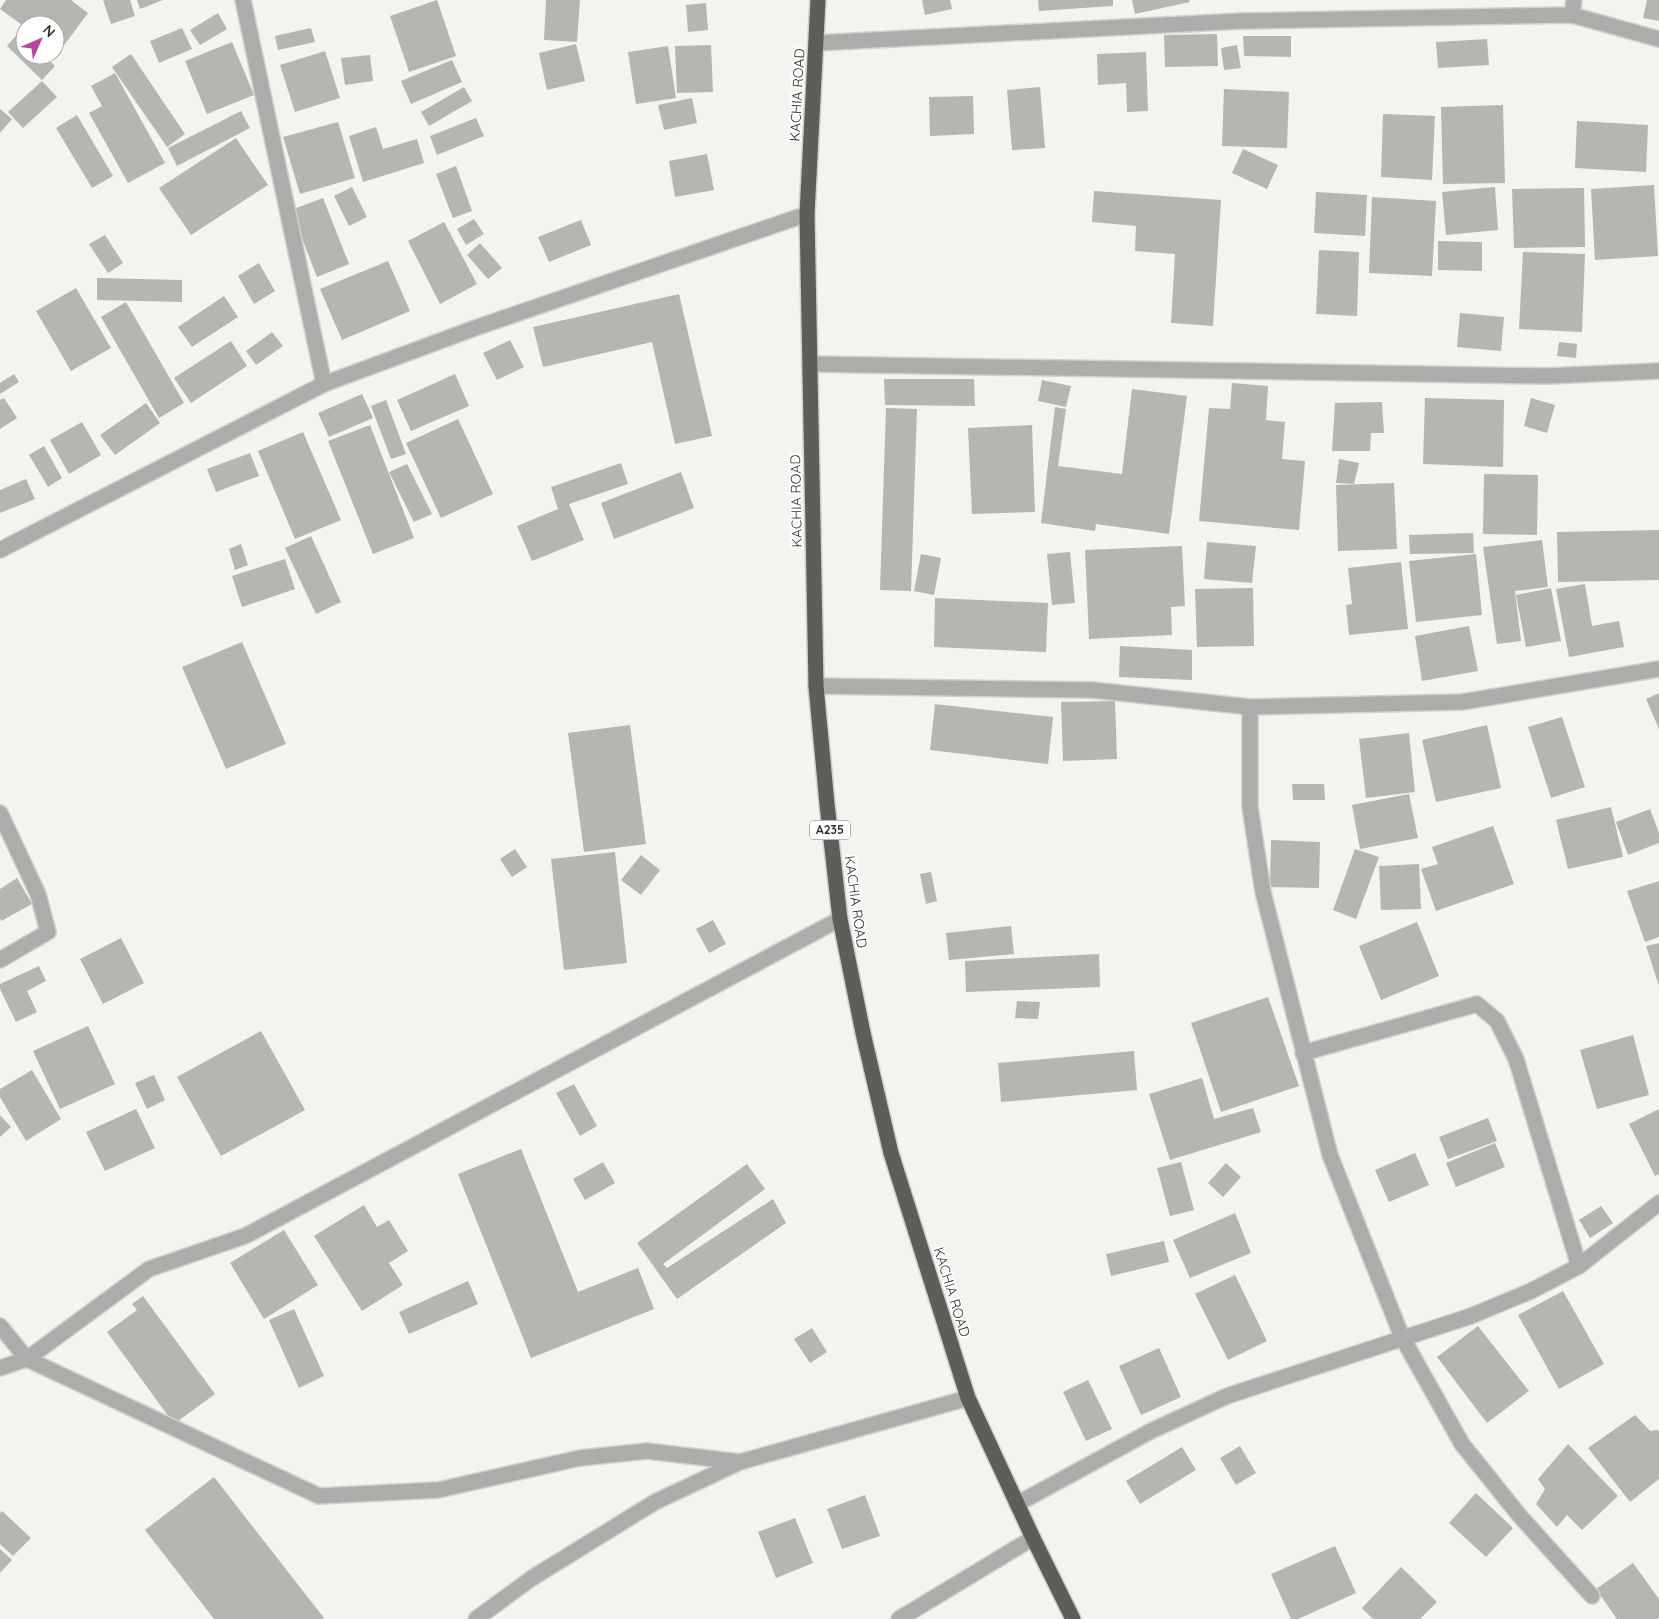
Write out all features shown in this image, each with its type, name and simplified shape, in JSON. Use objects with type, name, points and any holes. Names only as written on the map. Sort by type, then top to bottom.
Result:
[{"type":"highway","name":"KACHIA ROAD","points":[[818,0],[808,214],[816,686],[840,919],[862,1033],[891,1153],[968,1398],[1073,1619]]},
{"type":"street","points":[[244,0],[324,384]]},
{"type":"street","points":[[816,43],[1241,21],[1573,8],[1659,39]]},
{"type":"street","points":[[0,550],[324,384],[475,328],[808,214]]},
{"type":"street","points":[[810,364],[1547,376],[1659,371]]},
{"type":"street","points":[[816,686],[1092,690],[1250,707],[1462,702],[1659,669]]},
{"type":"street","points":[[1250,707],[1250,807],[1263,892],[1330,1155],[1402,1337],[1462,1444],[1519,1515],[1592,1596]]},
{"type":"street","points":[[0,813],[38,894],[48,932],[0,960]]},
{"type":"street","points":[[0,1368],[27,1359],[149,1269],[245,1236],[840,919]]},
{"type":"street","points":[[1304,1053],[1477,1004],[1497,1021],[1516,1059],[1579,1266]]},
{"type":"street","points":[[1017,1504],[1151,1431],[1227,1396],[1402,1337],[1471,1316],[1531,1291],[1579,1266],[1659,1203]]},
{"type":"street","points":[[0,1326],[27,1359],[319,1496],[438,1490],[580,1458],[647,1451],[740,1462]]},
{"type":"street","points":[[476,1619],[532,1578],[655,1502],[740,1462],[968,1398]]},
{"type":"street","points":[[899,1619],[1033,1538]]},
{"type":"building","points":[[6,0],[71,0],[88,13],[65,44],[65,15],[15,15],[15,20],[0,9]]},
{"type":"building","points":[[103,0],[130,0],[135,16],[111,24]]},
{"type":"building","points":[[137,0],[163,0],[140,9]]},
{"type":"building","points":[[437,0],[456,56],[409,72],[390,16]]},
{"type":"building","points":[[546,0],[580,0],[577,42],[544,40]]},
{"type":"building","points":[[922,0],[950,0],[952,9],[925,15]]},
{"type":"building","points":[[1038,0],[1113,0],[1113,6],[1039,11]]},
{"type":"building","points":[[1132,0],[1189,0],[1190,2],[1135,14]]},
{"type":"building","points":[[1647,0],[1659,0],[1659,21],[1643,18]]},
{"type":"building","points":[[706,3],[708,30],[688,32],[686,5]]},
{"type":"building","points":[[218,13],[227,29],[200,45],[190,30]]},
{"type":"building","points":[[182,28],[192,49],[159,63],[150,41]]},
{"type":"building","points":[[311,28],[315,42],[278,50],[275,36]]},
{"type":"building","points":[[1217,34],[1218,66],[1165,67],[1164,35]]},
{"type":"building","points":[[1243,36],[1291,36],[1291,57],[1244,56]]},
{"type":"building","points":[[15,37],[15,54],[7,46]]},
{"type":"building","points":[[1487,39],[1489,65],[1438,68],[1436,42]]},
{"type":"building","points":[[232,42],[254,95],[207,114],[185,61]]},
{"type":"building","points":[[576,44],[585,81],[547,90],[539,53]]},
{"type":"building","points":[[711,45],[713,92],[677,93],[675,46]]},
{"type":"building","points":[[1237,45],[1241,68],[1224,70],[1221,48]]},
{"type":"building","points":[[668,46],[676,98],[636,104],[628,52]]},
{"type":"building","points":[[325,51],[340,98],[295,112],[280,65]]},
{"type":"building","points":[[1146,52],[1148,111],[1127,112],[1126,83],[1098,85],[1097,54]]},
{"type":"building","points":[[131,54],[185,134],[167,147],[112,67]]},
{"type":"building","points":[[370,55],[373,81],[345,85],[341,58]]},
{"type":"building","points":[[452,60],[462,82],[411,104],[401,81]]},
{"type":"building","points":[[27,65],[54,65],[42,80]]},
{"type":"building","points":[[115,73],[165,163],[128,183],[89,113],[102,106],[91,86]]},
{"type":"building","points":[[42,81],[57,97],[23,128],[8,112]]},
{"type":"building","points":[[464,87],[472,101],[429,126],[421,112]]},
{"type":"building","points":[[1040,87],[1045,148],[1012,150],[1007,90]]},
{"type":"building","points":[[1224,89],[1289,92],[1287,148],[1222,146]]},
{"type":"building","points":[[973,96],[974,134],[930,136],[929,97]]},
{"type":"building","points":[[692,98],[697,123],[664,130],[658,105]]},
{"type":"building","points":[[1503,105],[1505,183],[1443,184],[1441,107]]},
{"type":"building","points":[[0,109],[12,119],[0,133]]},
{"type":"building","points":[[241,111],[250,128],[177,166],[168,148]]},
{"type":"building","points":[[1383,114],[1435,116],[1432,180],[1381,177]]},
{"type":"building","points":[[77,115],[113,176],[92,188],[56,128]]},
{"type":"building","points":[[476,118],[484,136],[437,155],[430,136]]},
{"type":"building","points":[[1577,121],[1648,125],[1646,172],[1575,168]]},
{"type":"building","points":[[338,122],[355,178],[300,194],[283,137]]},
{"type":"building","points":[[376,127],[383,149],[417,139],[424,163],[363,182],[349,136]]},
{"type":"building","points":[[236,138],[268,185],[191,235],[159,188]]},
{"type":"building","points":[[1243,149],[1278,165],[1267,189],[1232,173]]},
{"type":"building","points":[[707,154],[714,190],[675,197],[669,161]]},
{"type":"building","points":[[456,166],[472,211],[453,218],[436,174]]},
{"type":"building","points":[[1654,185],[1658,256],[1595,260],[1591,189]]},
{"type":"building","points":[[352,187],[367,217],[349,226],[334,196]]},
{"type":"building","points":[[1495,187],[1498,230],[1446,235],[1442,192]]},
{"type":"building","points":[[1584,188],[1585,247],[1514,248],[1512,189]]},
{"type":"building","points":[[1094,191],[1221,200],[1213,326],[1171,323],[1175,254],[1135,251],[1136,226],[1092,222]]},
{"type":"building","points":[[1316,192],[1367,195],[1365,236],[1314,233]]},
{"type":"building","points":[[1372,197],[1436,201],[1432,276],[1369,273]]},
{"type":"building","points":[[323,198],[349,264],[317,277],[291,210]]},
{"type":"building","points":[[474,219],[484,234],[466,245],[457,229]]},
{"type":"building","points":[[581,220],[591,245],[549,262],[538,237]]},
{"type":"building","points":[[444,222],[477,284],[440,304],[408,241]]},
{"type":"building","points":[[105,235],[123,263],[108,273],[89,244]]},
{"type":"building","points":[[1438,241],[1482,242],[1482,271],[1438,270]]},
{"type":"building","points":[[480,243],[502,268],[488,279],[467,255]]},
{"type":"building","points":[[1319,250],[1359,252],[1357,316],[1316,314]]},
{"type":"building","points":[[1523,252],[1585,254],[1582,332],[1519,329]]},
{"type":"building","points":[[388,261],[410,311],[342,340],[320,289]]},
{"type":"building","points":[[259,263],[275,291],[254,304],[238,276]]},
{"type":"building","points":[[97,278],[182,280],[182,302],[97,300]]},
{"type":"building","points":[[76,288],[111,348],[71,371],[36,311]]},
{"type":"building","points":[[679,294],[712,436],[675,444],[652,342],[543,367],[533,327]]},
{"type":"building","points":[[224,296],[238,317],[192,347],[178,327]]},
{"type":"building","points":[[126,302],[184,403],[159,418],[101,317]]},
{"type":"building","points":[[1460,313],[1504,317],[1501,351],[1457,347]]},
{"type":"building","points":[[272,332],[283,346],[256,365],[246,351]]},
{"type":"building","points":[[510,340],[524,367],[497,380],[483,353]]},
{"type":"building","points":[[231,341],[247,366],[191,403],[174,378]]},
{"type":"building","points":[[1559,342],[1577,344],[1576,358],[1557,356]]},
{"type":"building","points":[[14,374],[19,382],[0,394],[0,383]]},
{"type":"building","points":[[455,374],[469,406],[411,431],[397,400]]},
{"type":"building","points":[[884,379],[974,379],[975,406],[885,405]]},
{"type":"building","points":[[1042,380],[1071,386],[1066,407],[1038,401]]},
{"type":"building","points":[[1232,383],[1268,386],[1266,420],[1285,422],[1282,459],[1305,461],[1299,530],[1199,521],[1209,408],[1230,409]]},
{"type":"building","points":[[1132,389],[1187,396],[1169,534],[1096,524],[1095,531],[1041,523],[1055,407],[1066,409],[1058,466],[1122,474]]},
{"type":"building","points":[[362,394],[373,418],[329,437],[318,413]]},
{"type":"building","points":[[4,398],[17,418],[0,429],[0,400]]},
{"type":"building","points":[[1425,398],[1504,400],[1503,467],[1423,464]]},
{"type":"building","points":[[1531,398],[1555,405],[1547,433],[1524,426]]},
{"type":"building","points":[[386,400],[406,454],[391,459],[371,406]]},
{"type":"building","points":[[1382,402],[1384,433],[1371,433],[1370,451],[1332,451],[1335,403]]},
{"type":"building","points":[[146,403],[160,423],[115,455],[100,435]]},
{"type":"building","points":[[886,408],[917,409],[911,591],[880,590]]},
{"type":"building","points":[[458,419],[493,494],[441,518],[406,443]]},
{"type":"building","points":[[82,422],[101,455],[69,474],[50,440]]},
{"type":"building","points":[[370,425],[414,538],[373,554],[328,441]]},
{"type":"building","points":[[1032,425],[1035,512],[972,514],[968,428]]},
{"type":"building","points":[[303,432],[341,520],[295,539],[258,451]]},
{"type":"building","points":[[44,446],[62,478],[48,487],[29,455]]},
{"type":"building","points":[[250,453],[259,476],[216,492],[207,469]]},
{"type":"building","points":[[1339,459],[1359,463],[1354,484],[1336,483]]},
{"type":"building","points":[[621,463],[628,484],[569,504],[584,540],[532,561],[517,526],[558,509],[551,487]]},
{"type":"building","points":[[407,464],[432,514],[414,522],[389,472]]},
{"type":"building","points":[[681,472],[694,508],[614,539],[601,503]]},
{"type":"building","points":[[1484,474],[1538,475],[1537,535],[1483,534]]},
{"type":"building","points":[[26,479],[35,499],[0,513],[0,490]]},
{"type":"building","points":[[1394,483],[1397,549],[1338,551],[1336,485]]},
{"type":"building","points":[[1659,530],[1659,580],[1558,582],[1557,532]]},
{"type":"building","points":[[1473,533],[1474,553],[1410,554],[1409,535]]},
{"type":"building","points":[[311,536],[341,602],[316,614],[285,548]]},
{"type":"building","points":[[1542,540],[1548,587],[1515,591],[1521,641],[1497,644],[1483,547]]},
{"type":"building","points":[[1207,542],[1256,546],[1252,583],[1204,579]]},
{"type":"building","points":[[241,544],[248,565],[235,570],[229,549]]},
{"type":"building","points":[[1182,546],[1185,606],[1171,607],[1172,635],[1089,639],[1085,550]]},
{"type":"building","points":[[1070,552],[1075,603],[1052,605],[1047,554]]},
{"type":"building","points":[[921,554],[941,558],[934,595],[914,591]]},
{"type":"building","points":[[1476,554],[1482,615],[1416,622],[1409,561]]},
{"type":"building","points":[[285,559],[295,589],[242,607],[232,576]]},
{"type":"building","points":[[1401,562],[1408,629],[1349,635],[1346,605],[1352,604],[1348,568]]},
{"type":"building","points":[[1585,584],[1592,626],[1619,621],[1624,647],[1569,657],[1556,589]]},
{"type":"building","points":[[1253,588],[1254,646],[1197,647],[1195,589]]},
{"type":"building","points":[[1551,588],[1561,641],[1526,647],[1516,595]]},
{"type":"building","points":[[935,598],[1048,603],[1046,652],[934,647]]},
{"type":"building","points":[[1469,626],[1478,671],[1422,681],[1415,636]]},
{"type":"building","points":[[242,642],[286,744],[226,769],[182,667]]},
{"type":"building","points":[[1120,646],[1192,650],[1192,680],[1119,677]]},
{"type":"building","points":[[1659,693],[1659,729],[1646,699]]},
{"type":"building","points":[[1115,701],[1117,759],[1063,761],[1061,702]]},
{"type":"building","points":[[935,704],[1053,717],[1048,764],[930,750]]},
{"type":"building","points":[[1562,717],[1585,787],[1551,798],[1528,727]]},
{"type":"building","points":[[630,725],[646,844],[584,852],[568,733]]},
{"type":"building","points":[[1487,725],[1501,788],[1436,802],[1422,740]]},
{"type":"building","points":[[1409,733],[1415,792],[1366,798],[1359,739]]},
{"type":"building","points":[[1292,784],[1324,784],[1325,800],[1293,800]]},
{"type":"building","points":[[1409,794],[1418,838],[1360,849],[1352,805]]},
{"type":"building","points":[[1611,807],[1623,857],[1568,869],[1556,820]]},
{"type":"building","points":[[1650,809],[1659,833],[1659,843],[1628,855],[1616,822]]},
{"type":"building","points":[[1493,826],[1514,884],[1436,911],[1421,869],[1438,864],[1432,847]]},
{"type":"building","points":[[1271,840],[1320,842],[1319,888],[1270,887]]},
{"type":"building","points":[[515,849],[527,867],[512,877],[500,859]]},
{"type":"building","points":[[1355,849],[1379,857],[1356,919],[1333,910]]},
{"type":"building","points":[[615,852],[627,963],[564,970],[551,859]]},
{"type":"building","points":[[641,855],[660,870],[641,895],[621,880]]},
{"type":"building","points":[[1419,864],[1421,909],[1381,910],[1379,866]]},
{"type":"building","points":[[931,872],[937,901],[926,904],[920,874]]},
{"type":"building","points":[[17,878],[32,904],[1,921],[0,889]]},
{"type":"building","points":[[1659,881],[1659,937],[1645,942],[1627,891]]},
{"type":"building","points":[[713,920],[726,944],[709,953],[696,929]]},
{"type":"building","points":[[1417,922],[1439,976],[1381,1000],[1359,946]]},
{"type":"building","points":[[1011,926],[1014,954],[949,960],[946,933]]},
{"type":"building","points":[[121,938],[144,983],[103,1004],[80,959]]},
{"type":"building","points":[[1659,943],[1659,986],[1646,946]]},
{"type":"building","points":[[1099,954],[1100,987],[966,992],[965,961]]},
{"type":"building","points":[[39,966],[46,981],[27,991],[37,1012],[16,1022],[0,989],[0,984]]},
{"type":"building","points":[[1268,997],[1299,1086],[1221,1112],[1191,1023]]},
{"type":"building","points":[[1017,1001],[1040,1002],[1038,1019],[1015,1018]]},
{"type":"building","points":[[88,1026],[115,1084],[60,1109],[33,1051]]},
{"type":"building","points":[[261,1031],[305,1110],[221,1156],[177,1077]]},
{"type":"building","points":[[1633,1035],[1649,1095],[1597,1109],[1580,1050]]},
{"type":"building","points":[[1134,1051],[1137,1090],[1001,1102],[998,1063]]},
{"type":"building","points":[[32,1070],[61,1119],[26,1141],[0,1097],[0,1089]]},
{"type":"building","points":[[154,1075],[165,1100],[147,1109],[135,1083]]},
{"type":"building","points":[[1202,1078],[1214,1119],[1253,1108],[1261,1132],[1170,1160],[1149,1094]]},
{"type":"building","points":[[574,1084],[597,1126],[580,1136],[556,1093]]},
{"type":"building","points":[[136,1109],[155,1148],[105,1171],[86,1132]]},
{"type":"building","points":[[1659,1109],[1659,1174],[1655,1176],[1629,1124]]},
{"type":"building","points":[[0,1115],[11,1127],[0,1137]]},
{"type":"building","points":[[1488,1118],[1497,1141],[1448,1159],[1439,1137]]},
{"type":"building","points":[[1495,1143],[1505,1167],[1456,1187],[1446,1163]]},
{"type":"building","points":[[521,1149],[578,1292],[638,1268],[654,1309],[531,1358],[458,1174]]},
{"type":"building","points":[[1415,1153],[1429,1185],[1389,1202],[1375,1170]]},
{"type":"building","points":[[603,1162],[615,1183],[585,1200],[573,1179]]},
{"type":"building","points":[[1181,1162],[1194,1210],[1170,1216],[1157,1168]]},
{"type":"building","points":[[1226,1163],[1241,1177],[1223,1197],[1208,1183]]},
{"type":"building","points":[[747,1164],[765,1189],[663,1264],[667,1268],[773,1199],[786,1223],[677,1299],[637,1243]]},
{"type":"building","points":[[364,1205],[377,1227],[389,1220],[408,1251],[389,1263],[403,1285],[362,1311],[314,1236]]},
{"type":"building","points":[[1601,1206],[1613,1223],[1590,1238],[1579,1220]]},
{"type":"building","points":[[1235,1213],[1251,1253],[1190,1278],[1173,1240]]},
{"type":"building","points":[[284,1230],[318,1285],[264,1319],[230,1263]]},
{"type":"building","points":[[1164,1241],[1169,1262],[1111,1276],[1106,1254]]},
{"type":"building","points":[[1235,1275],[1267,1341],[1228,1360],[1195,1294]]},
{"type":"building","points":[[468,1281],[478,1304],[409,1334],[399,1312]]},
{"type":"building","points":[[1563,1291],[1604,1364],[1559,1389],[1518,1315]]},
{"type":"building","points":[[143,1296],[215,1394],[174,1424],[107,1332],[137,1310],[132,1304]]},
{"type":"building","points":[[294,1309],[324,1376],[299,1388],[269,1320]]},
{"type":"building","points":[[1478,1326],[1529,1391],[1487,1423],[1437,1357]]},
{"type":"building","points":[[812,1328],[827,1352],[810,1363],[794,1339]]},
{"type":"building","points":[[1159,1348],[1181,1397],[1141,1415],[1119,1366]]},
{"type":"building","points":[[1088,1380],[1112,1429],[1086,1441],[1063,1392]]},
{"type":"building","points":[[1635,1415],[1650,1431],[1658,1430],[1659,1432],[1659,1479],[1630,1502],[1588,1448]]},
{"type":"building","points":[[1568,1444],[1618,1496],[1582,1530],[1567,1515],[1557,1527],[1536,1504],[1545,1489],[1538,1479]]},
{"type":"building","points":[[1240,1446],[1256,1473],[1236,1485],[1220,1458]]},
{"type":"building","points":[[1182,1447],[1196,1470],[1140,1504],[1126,1481]]},
{"type":"building","points":[[214,1477],[323,1619],[214,1619],[145,1530]]},
{"type":"building","points":[[1476,1493],[1513,1528],[1486,1557],[1449,1523]]},
{"type":"building","points":[[865,1495],[880,1536],[842,1549],[827,1509]]},
{"type":"building","points":[[2,1511],[31,1538],[13,1556],[0,1544],[0,1513]]},
{"type":"building","points":[[795,1518],[813,1563],[776,1578],[758,1532]]},
{"type":"building","points":[[1335,1546],[1356,1593],[1298,1619],[1291,1619],[1271,1574]]},
{"type":"building","points":[[0,1549],[12,1560],[0,1573]]},
{"type":"building","points":[[1633,1563],[1659,1599],[1659,1618],[1657,1619],[1617,1619],[1596,1589]]},
{"type":"building","points":[[1401,1567],[1437,1602],[1420,1619],[1373,1619],[1362,1608]]}]
